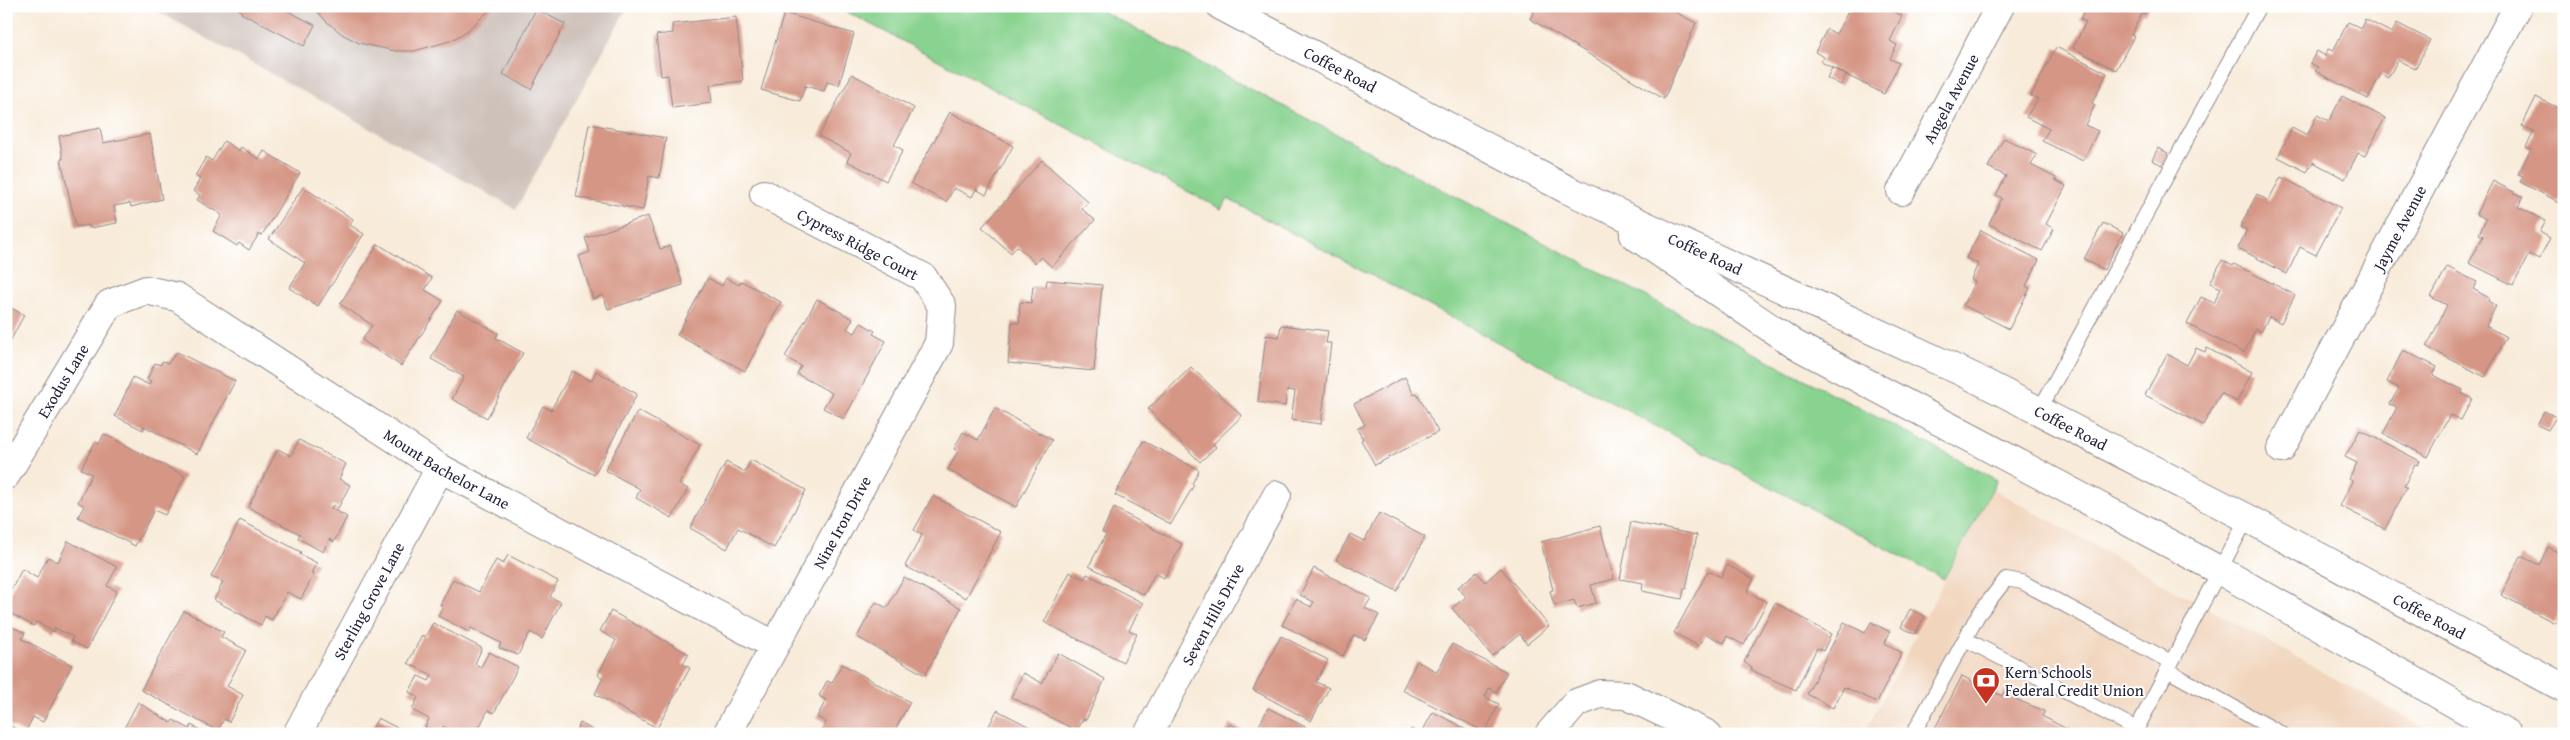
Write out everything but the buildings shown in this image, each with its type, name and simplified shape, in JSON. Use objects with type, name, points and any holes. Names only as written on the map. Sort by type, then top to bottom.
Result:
[{"type":"street","name":"Coffee Road","points":[[1221,6],[1566,189],[1971,376],[2040,411],[2247,518],[2564,688]]},
{"type":"street","name":"Angela Avenue","points":[[1901,191],[2000,6]]},
{"type":"street","name":"Jayme Avenue","points":[[2281,449],[2518,6]]},
{"type":"street","name":"Coffee Road","points":[[1566,189],[1794,344],[2219,570],[2508,734]]},
{"type":"street","name":"Cypress Ridge Court","points":[[764,194],[923,277],[942,306]]},
{"type":"street","name":"Mount Bachelor Lane","points":[[128,297],[146,290],[177,297],[440,468],[774,645]]},
{"type":"street","name":"Exodus Lane","points":[[6,476],[109,304],[128,297]]},
{"type":"street","name":"Nine Iron Drive","points":[[727,734],[939,343],[942,306]]},
{"type":"street","name":"Sterling Grove Lane","points":[[297,734],[440,468]]},
{"type":"street","name":"Seven Hills Drive","points":[[1148,734],[1277,495]]},
{"type":"street","points":[[1549,734],[1576,703],[1600,694],[1626,695],[1707,734]]},
{"type":"lane","points":[[2040,411],[2259,6]]},
{"type":"lane","points":[[1965,639],[2136,732],[2247,518]]},
{"type":"lane","points":[[1913,734],[1978,615],[2006,579],[2022,582],[2169,666],[2282,734]]},
{"type":"shaded area","points":[[148,6],[628,6],[516,209]]},
{"type":"shaded area","points":[[1993,489],[2435,734],[1864,734]]},
{"type":"green space","points":[[836,6],[1092,6],[1997,480],[1944,579],[1228,199],[1221,209]]},
{"type":"place","name":"Kern Schools Federal Credit Union","points":[[1986,705]]}]
